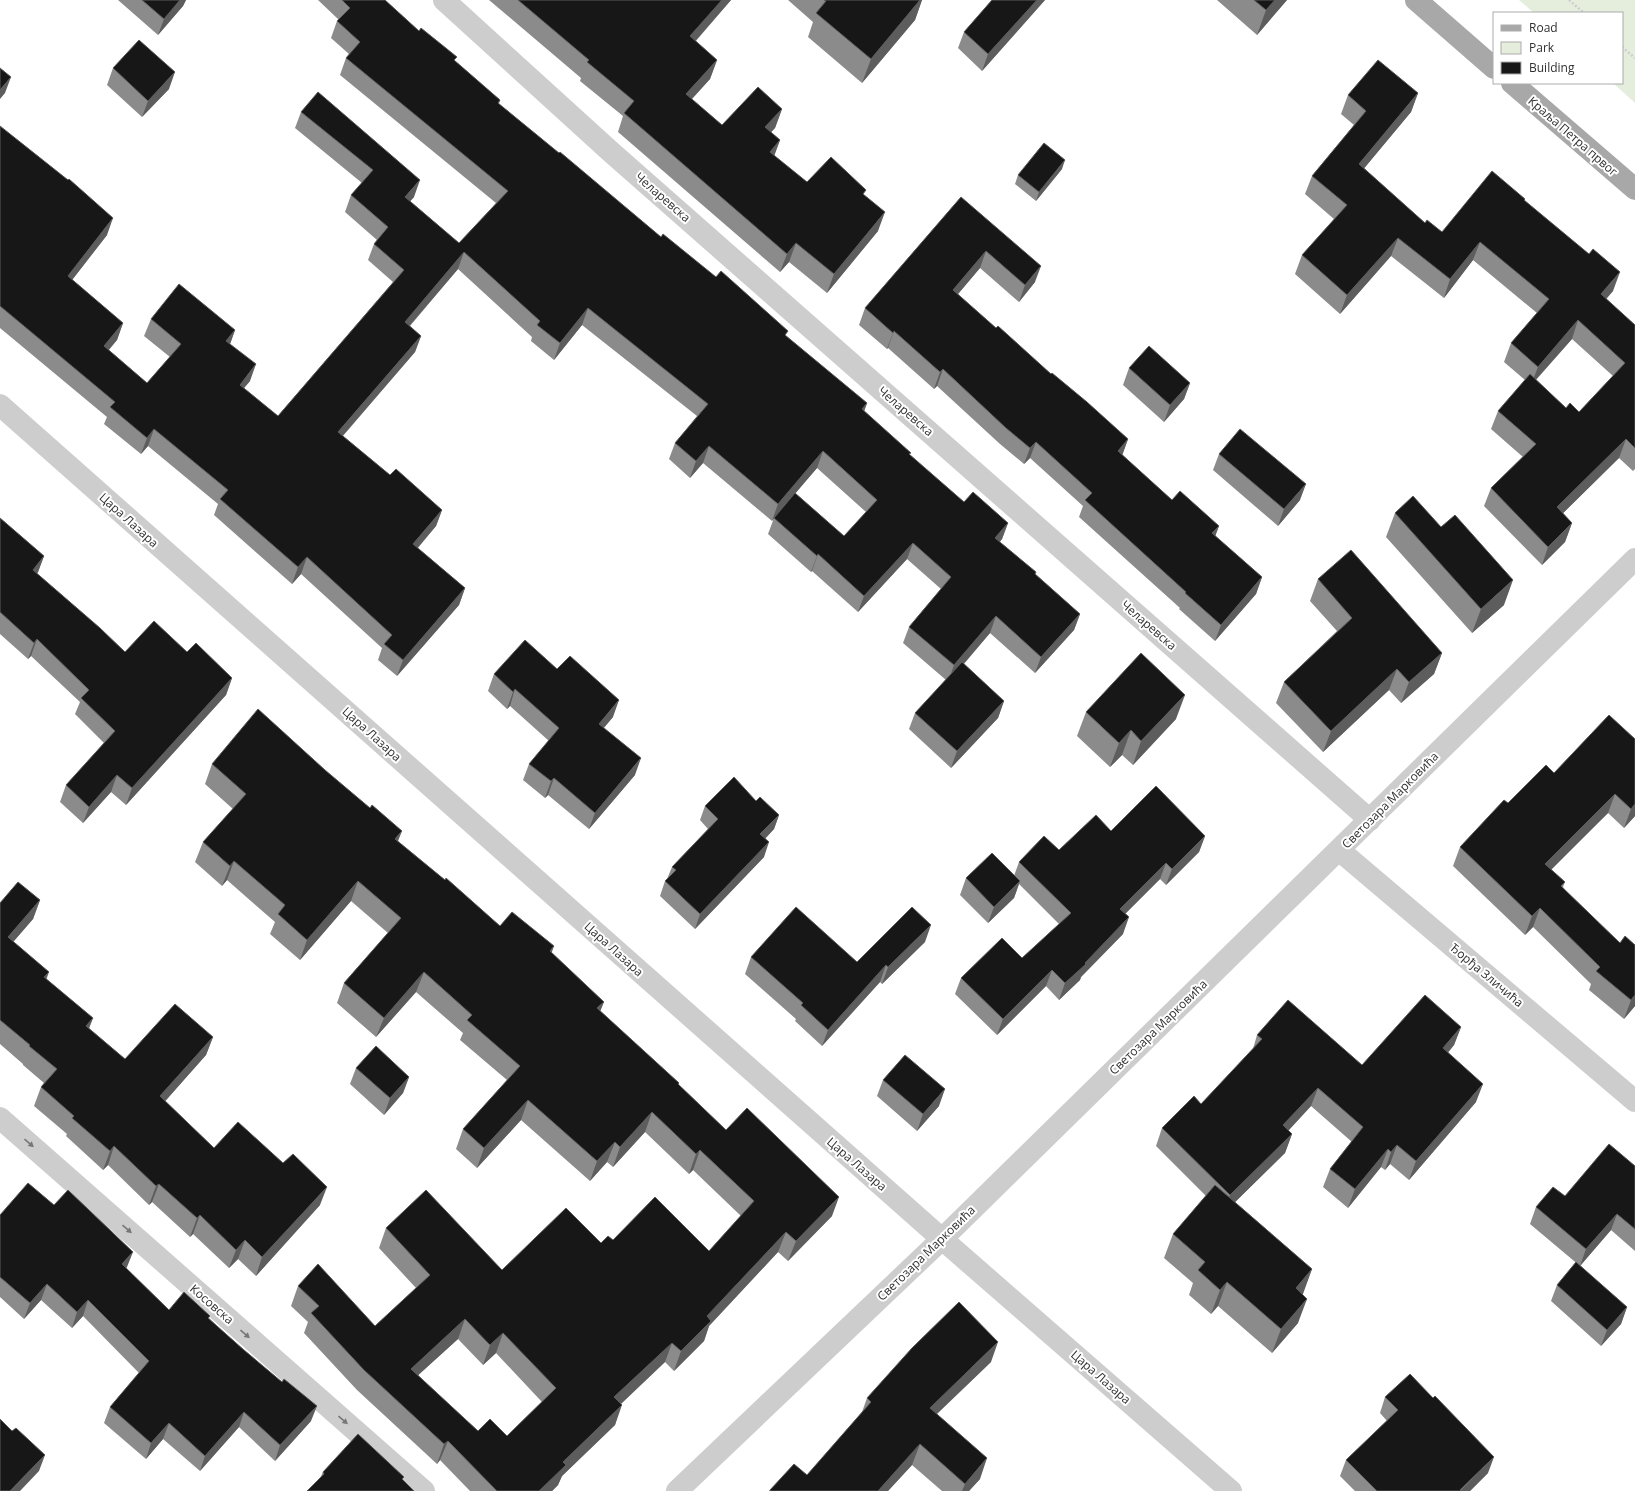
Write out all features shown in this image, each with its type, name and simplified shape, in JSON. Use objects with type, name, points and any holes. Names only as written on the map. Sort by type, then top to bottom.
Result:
[{"type":"main road","points":[[1416,0],[1493,67]]},
{"type":"main road","name":"Краља Петра првог","points":[[1513,84],[1635,189]]},
{"type":"street","name":"Челаревска","points":[[444,0],[611,152],[1370,820]]},
{"type":"street","name":"Цара Лазара","points":[[0,405],[942,1239],[1231,1491]]},
{"type":"street","name":"Светозара Марковића","points":[[677,1491],[942,1239],[1635,559]]},
{"type":"street","name":"Ђорђа Зличића","points":[[1339,850],[1635,1101]]},
{"type":"street","name":"Косовска","points":[[0,1118],[424,1491]]},
{"type":"path","points":[[1569,0],[1583,12]]},
{"type":"path","points":[[1623,47],[1635,58]]},
{"type":"green space","points":[[1519,0],[1635,0],[1635,103],[1614,84],[1623,84],[1623,12],[1533,12]]},
{"type":"building","points":[[142,0],[180,0],[164,19]]},
{"type":"building","points":[[342,0],[385,0],[419,31],[421,28],[457,57],[454,60],[500,100],[498,103],[559,153],[560,152],[661,237],[663,234],[716,277],[721,271],[788,331],[785,335],[867,403],[862,409],[911,453],[909,454],[964,502],[973,492],[1008,523],[995,538],[1036,572],[1035,574],[1080,614],[1041,657],[996,616],[954,665],[909,627],[951,577],[913,543],[864,596],[818,554],[817,556],[774,518],[795,493],[844,536],[877,500],[823,451],[778,504],[709,446],[696,461],[675,443],[708,404],[588,308],[560,343],[537,325],[540,321],[464,252],[405,322],[421,336],[338,432],[390,475],[396,469],[442,510],[413,544],[465,588],[403,660],[384,644],[392,635],[307,557],[298,567],[220,499],[228,490],[154,429],[147,438],[110,407],[115,402],[0,306],[0,126],[68,180],[69,179],[113,218],[68,276],[123,323],[104,346],[147,383],[181,344],[151,319],[179,284],[235,330],[226,341],[256,364],[240,385],[278,416],[404,270],[374,244],[388,227],[351,195],[373,170],[301,112],[318,92],[420,180],[405,197],[459,243],[508,191],[346,58],[360,42],[337,21],[350,8]]},
{"type":"building","points":[[518,0],[722,0],[690,36],[717,60],[686,94],[722,125],[758,87],[782,109],[765,127],[780,140],[770,152],[807,182],[831,157],[866,190],[863,194],[885,212],[834,274],[796,243],[787,254],[624,113],[634,101],[587,62],[589,60]]},
{"type":"building","points":[[824,0],[920,0],[871,59],[816,13],[826,1]]},
{"type":"building","points":[[992,0],[1037,0],[988,54],[964,32]]},
{"type":"building","points":[[1254,0],[1275,0],[1266,10]]},
{"type":"building","points":[[139,40],[175,72],[148,101],[113,68]]},
{"type":"building","points":[[1378,60],[1418,93],[1359,164],[1425,223],[1427,220],[1442,232],[1492,171],[1525,199],[1524,200],[1589,254],[1593,249],[1620,272],[1601,294],[1635,325],[1635,448],[1626,439],[1557,507],[1572,523],[1548,547],[1491,488],[1536,444],[1498,411],[1530,374],[1566,408],[1570,403],[1579,412],[1625,363],[1578,320],[1538,367],[1511,343],[1549,299],[1480,242],[1450,279],[1398,238],[1347,295],[1302,255],[1347,205],[1312,176],[1366,111],[1348,95]]},
{"type":"building","points":[[0,68],[11,77],[0,90]]},
{"type":"building","points":[[1044,143],[1065,160],[1039,192],[1018,175]]},
{"type":"building","points":[[961,197],[1041,266],[1025,285],[986,251],[953,290],[996,328],[998,326],[1051,374],[1052,373],[1087,402],[1128,439],[1118,451],[1172,500],[1180,491],[1219,526],[1212,533],[1262,577],[1221,625],[1085,500],[1092,493],[1036,442],[1030,448],[1006,428],[943,369],[940,372],[894,331],[893,333],[865,308]]},
{"type":"building","points":[[1149,346],[1190,383],[1170,405],[1129,368]]},
{"type":"building","points":[[1240,429],[1306,484],[1284,509],[1219,454]]},
{"type":"building","points":[[1413,496],[1441,527],[1455,515],[1513,580],[1481,609],[1395,513]]},
{"type":"building","points":[[0,518],[44,556],[33,570],[100,628],[125,652],[154,621],[187,652],[196,643],[232,678],[132,788],[117,775],[89,807],[66,785],[115,731],[81,698],[89,690],[37,639],[34,643],[0,612]]},
{"type":"building","points":[[1351,550],[1442,653],[1409,682],[1397,669],[1331,731],[1284,682],[1352,618],[1318,579]]},
{"type":"building","points":[[525,640],[557,669],[570,656],[619,700],[599,724],[641,758],[595,813],[554,778],[551,781],[529,764],[559,728],[515,689],[513,692],[494,674]]},
{"type":"building","points":[[1141,653],[1185,695],[1141,741],[1131,730],[1119,743],[1086,712]]},
{"type":"building","points":[[962,662],[1004,701],[957,751],[915,713]]},
{"type":"building","points":[[258,709],[325,770],[370,808],[372,805],[402,831],[395,839],[445,880],[446,878],[500,926],[512,912],[554,946],[550,951],[604,1002],[597,1008],[679,1083],[678,1084],[726,1130],[747,1108],[839,1197],[796,1241],[786,1232],[707,1316],[711,1321],[681,1351],[672,1343],[614,1397],[622,1405],[563,1462],[566,1465],[539,1491],[497,1491],[448,1441],[444,1444],[364,1370],[311,1313],[319,1306],[298,1286],[318,1264],[375,1326],[430,1275],[386,1228],[426,1190],[502,1270],[566,1208],[601,1243],[608,1236],[613,1240],[655,1197],[709,1251],[754,1201],[700,1150],[696,1154],[652,1112],[620,1147],[615,1142],[597,1161],[528,1100],[484,1148],[463,1129],[520,1066],[467,1020],[472,1015],[424,972],[384,1018],[344,983],[401,918],[358,881],[307,940],[278,914],[285,905],[234,861],[230,866],[203,842],[246,794],[212,764]],"holes":[[[465,1319],[490,1345],[503,1333],[556,1388],[507,1436],[490,1419],[478,1431],[411,1369]]]},
{"type":"building","points":[[1609,715],[1635,739],[1635,804],[1631,809],[1615,794],[1545,864],[1565,882],[1561,886],[1620,943],[1625,936],[1635,945],[1635,995],[1631,1000],[1596,971],[1600,967],[1540,908],[1532,916],[1460,847],[1504,800],[1508,803],[1546,765],[1554,773]]},
{"type":"building","points":[[734,777],[756,801],[760,797],[779,815],[760,834],[769,842],[700,914],[665,881],[676,870],[672,867],[718,819],[705,806]]},
{"type":"building","points":[[1156,786],[1205,836],[1172,869],[1166,863],[1120,909],[1129,917],[1085,963],[1086,964],[1065,983],[1052,970],[1003,1019],[961,978],[1002,938],[1022,958],[1071,913],[1019,862],[1044,836],[1059,850],[1096,815],[1111,831]]},
{"type":"building","points":[[992,853],[1020,881],[994,907],[966,878]]},
{"type":"building","points":[[18,882],[40,900],[8,937],[49,972],[44,977],[93,1018],[86,1026],[125,1059],[175,1004],[213,1037],[160,1096],[214,1148],[238,1122],[283,1163],[293,1154],[327,1187],[262,1257],[245,1240],[236,1250],[200,1215],[197,1218],[159,1184],[156,1186],[114,1146],[110,1151],[72,1118],[74,1116],[41,1087],[57,1069],[0,1020],[0,903]]},
{"type":"building","points":[[796,907],[857,962],[912,907],[931,925],[888,967],[886,965],[828,1030],[801,1005],[803,1003],[751,957]]},
{"type":"building","points":[[1425,995],[1461,1027],[1443,1048],[1483,1084],[1416,1161],[1397,1145],[1391,1152],[1388,1149],[1355,1189],[1330,1169],[1363,1127],[1318,1088],[1283,1125],[1292,1134],[1230,1195],[1162,1128],[1194,1096],[1201,1104],[1262,1039],[1257,1035],[1288,1000],[1362,1065]]},
{"type":"building","points":[[376,1046],[409,1077],[390,1098],[356,1068]]},
{"type":"building","points":[[905,1055],[945,1089],[923,1114],[883,1080]]},
{"type":"building","points":[[1609,1144],[1635,1166],[1635,1229],[1617,1214],[1586,1249],[1536,1207],[1553,1187],[1565,1196]]},
{"type":"building","points":[[28,1183],[54,1205],[68,1190],[133,1252],[122,1264],[169,1310],[184,1292],[210,1316],[208,1318],[244,1350],[282,1382],[284,1379],[317,1406],[280,1445],[244,1412],[205,1456],[169,1423],[151,1443],[110,1407],[149,1361],[88,1300],[77,1312],[47,1284],[30,1303],[0,1277],[0,1215]]},
{"type":"building","points":[[1215,1185],[1312,1269],[1296,1288],[1307,1299],[1281,1329],[1227,1282],[1220,1290],[1198,1270],[1205,1262],[1173,1234]]},
{"type":"building","points":[[1576,1262],[1627,1307],[1607,1330],[1557,1285]]},
{"type":"building","points":[[959,1302],[998,1342],[930,1408],[987,1458],[965,1484],[920,1444],[878,1491],[770,1491],[794,1464],[807,1475],[871,1402],[867,1398],[912,1348]]},
{"type":"building","points":[[1410,1374],[1433,1398],[1435,1396],[1494,1457],[1460,1490],[1461,1491],[1377,1491],[1346,1460],[1398,1410],[1385,1397]]},
{"type":"building","points":[[0,1419],[12,1431],[16,1428],[45,1455],[10,1491],[0,1491]]},
{"type":"building","points":[[358,1434],[404,1477],[402,1479],[414,1491],[307,1491],[324,1474],[323,1472]]}]
